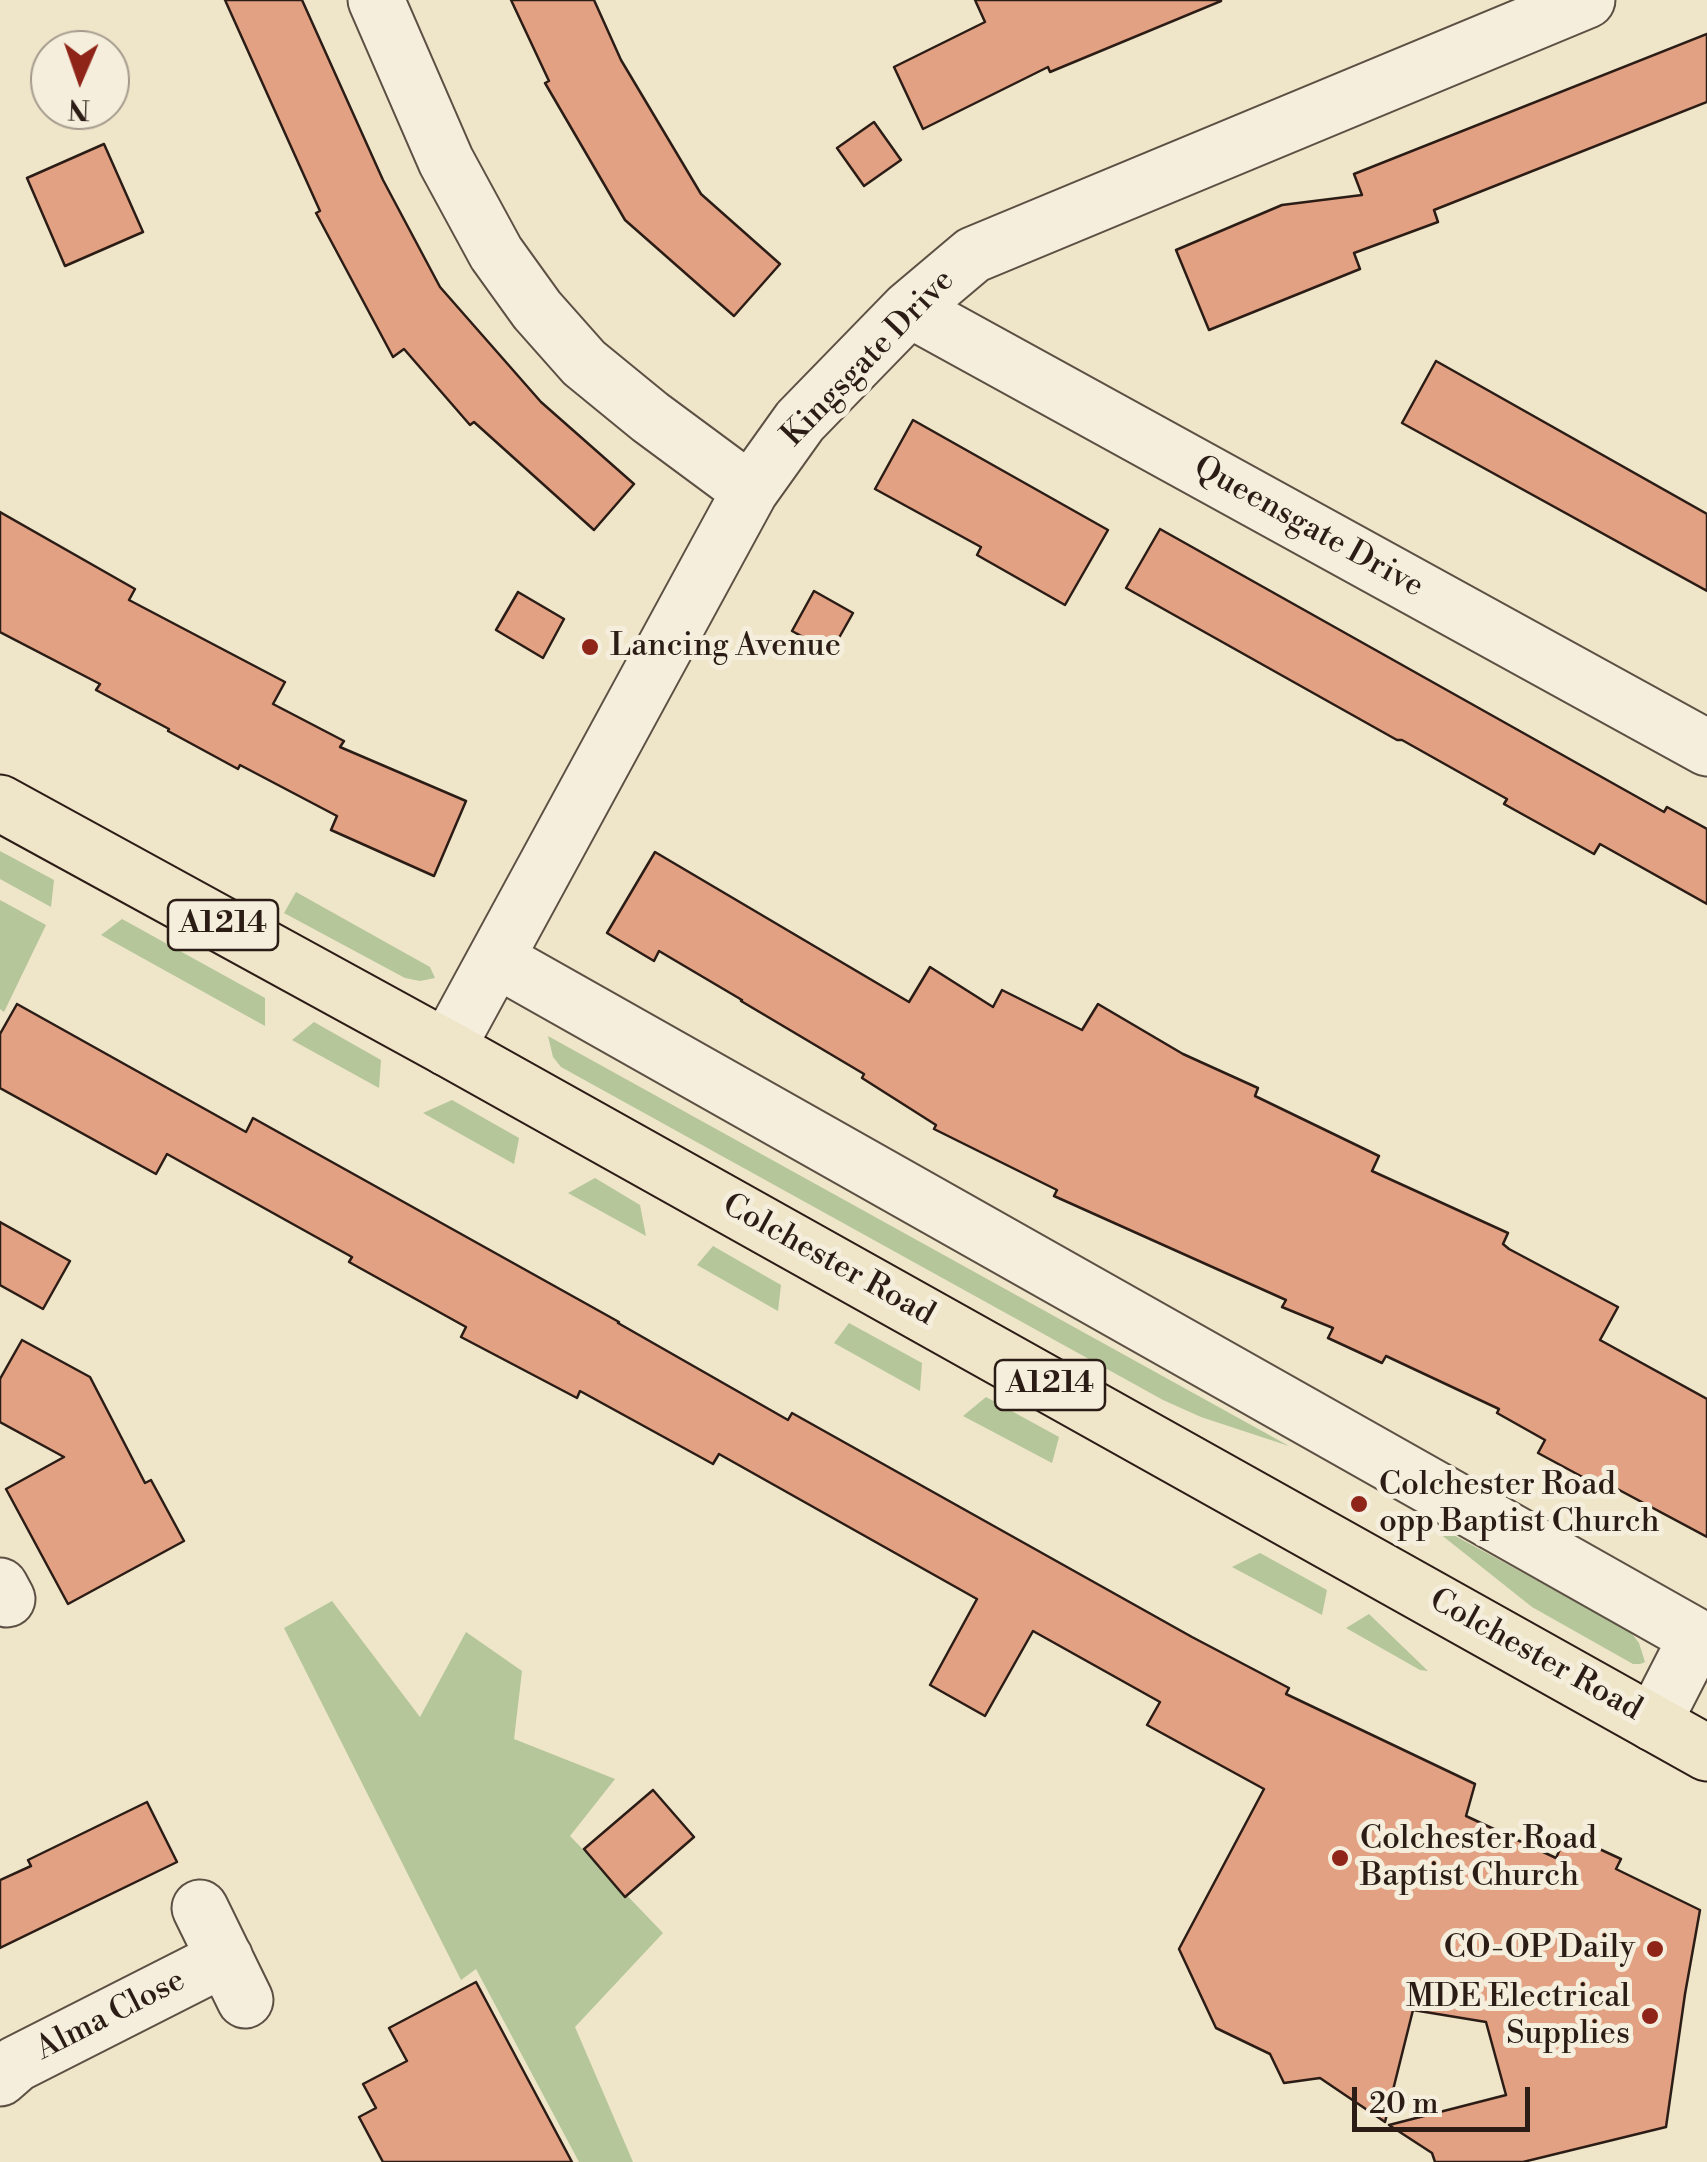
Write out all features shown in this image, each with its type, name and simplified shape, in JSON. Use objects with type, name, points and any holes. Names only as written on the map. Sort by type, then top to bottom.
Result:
[{"type":"main road","name":"Colchester Road","points":[[0,802],[1707,1753]]},
{"type":"street","points":[[376,0],[446,160],[496,252],[537,310],[584,362],[750,491]]},
{"type":"street","name":"Kingsgate Drive","points":[[447,1048],[750,491],[800,421],[909,309],[974,254],[1586,0]]},
{"type":"street","name":"Queensgate Drive","points":[[909,309],[1707,748]]},
{"type":"street","name":"Colchester Road","points":[[496,959],[1698,1637],[1653,1723]]},
{"type":"street","name":"Alma Close","points":[[0,2078],[16,2064],[235,1979],[200,1908]]},
{"type":"green space","points":[[0,851],[54,880],[51,907],[0,879]]},
{"type":"green space","points":[[296,892],[430,967],[435,978],[405,978],[284,913]]},
{"type":"green space","points":[[0,900],[46,925],[4,1012],[0,1009]]},
{"type":"green space","points":[[122,919],[265,998],[265,1026],[101,935]]},
{"type":"green space","points":[[314,1022],[381,1060],[379,1088],[292,1040]]},
{"type":"green space","points":[[548,1036],[1289,1446],[1163,1400],[561,1067],[553,1057]]},
{"type":"green space","points":[[452,1100],[519,1138],[514,1164],[423,1113]]},
{"type":"green space","points":[[595,1178],[640,1205],[646,1236],[568,1193]]},
{"type":"green space","points":[[713,1246],[781,1285],[778,1311],[697,1265]]},
{"type":"green space","points":[[849,1323],[922,1363],[920,1391],[834,1343]]},
{"type":"green space","points":[[986,1397],[1059,1437],[1052,1463],[963,1416]]},
{"type":"green space","points":[[1415,1514],[1630,1631],[1645,1662],[1633,1664],[1532,1607]]},
{"type":"green space","points":[[1260,1553],[1327,1590],[1322,1615],[1232,1567]]},
{"type":"green space","points":[[332,1601],[420,1717],[466,1632],[522,1671],[514,1739],[615,1779],[570,1836],[663,1933],[575,2027],[633,2162],[579,2162],[476,1969],[461,1980],[284,1628]]},
{"type":"green space","points":[[1369,1614],[1428,1671],[1346,1628]]},
{"type":"building","points":[[225,0],[302,0],[383,180],[440,287],[541,402],[634,484],[594,530],[474,422],[470,425],[404,349],[393,357],[316,213],[320,211]]},
{"type":"building","points":[[511,0],[594,0],[621,60],[701,194],[780,264],[734,316],[625,220],[545,83],[549,81]]},
{"type":"building","points":[[975,0],[1221,1],[1050,72],[1048,67],[923,129],[894,67],[985,22]]},
{"type":"building","points":[[1707,34],[1707,102],[1434,210],[1438,222],[1354,253],[1360,269],[1209,330],[1176,250],[1282,205],[1362,195],[1354,174]]},
{"type":"building","points":[[874,122],[901,160],[864,186],[837,148]]},
{"type":"building","points":[[104,144],[143,232],[65,266],[27,178]]},
{"type":"building","points":[[1436,361],[1707,514],[1707,591],[1402,423]]},
{"type":"building","points":[[913,420],[1108,530],[1065,605],[977,555],[981,547],[875,489]]},
{"type":"building","points":[[0,512],[135,589],[129,600],[285,682],[273,704],[344,741],[340,747],[466,801],[434,876],[331,830],[337,816],[168,731],[96,690],[100,684],[0,632]]},
{"type":"building","points":[[1160,529],[1664,812],[1667,807],[1707,829],[1707,904],[1600,844],[1594,854],[1504,804],[1507,799],[1126,588]]},
{"type":"building","points":[[814,591],[853,613],[831,652],[792,631]]},
{"type":"building","points":[[518,592],[564,619],[543,658],[496,630]]},
{"type":"building","points":[[655,852],[909,1002],[930,967],[993,1007],[1002,990],[1082,1030],[1098,1004],[1183,1054],[1258,1088],[1255,1096],[1379,1156],[1372,1171],[1508,1233],[1503,1244],[1509,1249],[1618,1307],[1600,1340],[1707,1399],[1707,1537],[1593,1476],[1590,1481],[1538,1453],[1545,1440],[1497,1413],[1499,1409],[1386,1356],[1382,1363],[1328,1338],[1333,1328],[1282,1307],[1286,1300],[1054,1196],[1057,1190],[934,1129],[936,1125],[862,1078],[864,1074],[659,951],[654,961],[607,933]]},
{"type":"building","points":[[17,1004],[246,1132],[253,1118],[788,1420],[792,1413],[1289,1688],[1286,1694],[1475,1784],[1466,1816],[1556,1858],[1567,1834],[1621,1859],[1616,1869],[1700,1910],[1666,2127],[1523,2162],[1435,2162],[1432,2153],[1389,2125],[1506,2095],[1486,2022],[1413,2010],[1385,2122],[1320,2078],[1284,2083],[1270,2054],[1216,2028],[1179,1949],[1264,1789],[1147,1725],[1160,1702],[1033,1631],[985,1716],[930,1685],[977,1599],[719,1454],[713,1464],[580,1391],[577,1398],[461,1337],[466,1327],[349,1262],[352,1257],[167,1154],[156,1174],[0,1088],[0,1034]]},
{"type":"building","points":[[0,1222],[70,1261],[43,1309],[0,1285]]},
{"type":"building","points":[[22,1340],[90,1377],[145,1483],[151,1480],[184,1541],[68,1604],[6,1489],[64,1457],[0,1422],[0,1379]]},
{"type":"building","points":[[653,1790],[694,1837],[625,1897],[584,1849]]},
{"type":"building","points":[[147,1802],[177,1862],[0,1948],[0,1880],[31,1866],[28,1860]]},
{"type":"building","points":[[476,1982],[572,2162],[383,2162],[359,2117],[376,2108],[363,2084],[407,2061],[389,2028]]},
{"type":"place","name":"Lancing Avenue","points":[[590,647]]},
{"type":"place","name":"Colchester Road opp Baptist Church","points":[[1359,1504]]},
{"type":"place","name":"Colchester Road Baptist Church","points":[[1340,1858]]},
{"type":"place","name":"CO-OP Daily","points":[[1655,1949]]},
{"type":"place","name":"MDE Electrical Supplies","points":[[1650,2016]]}]
